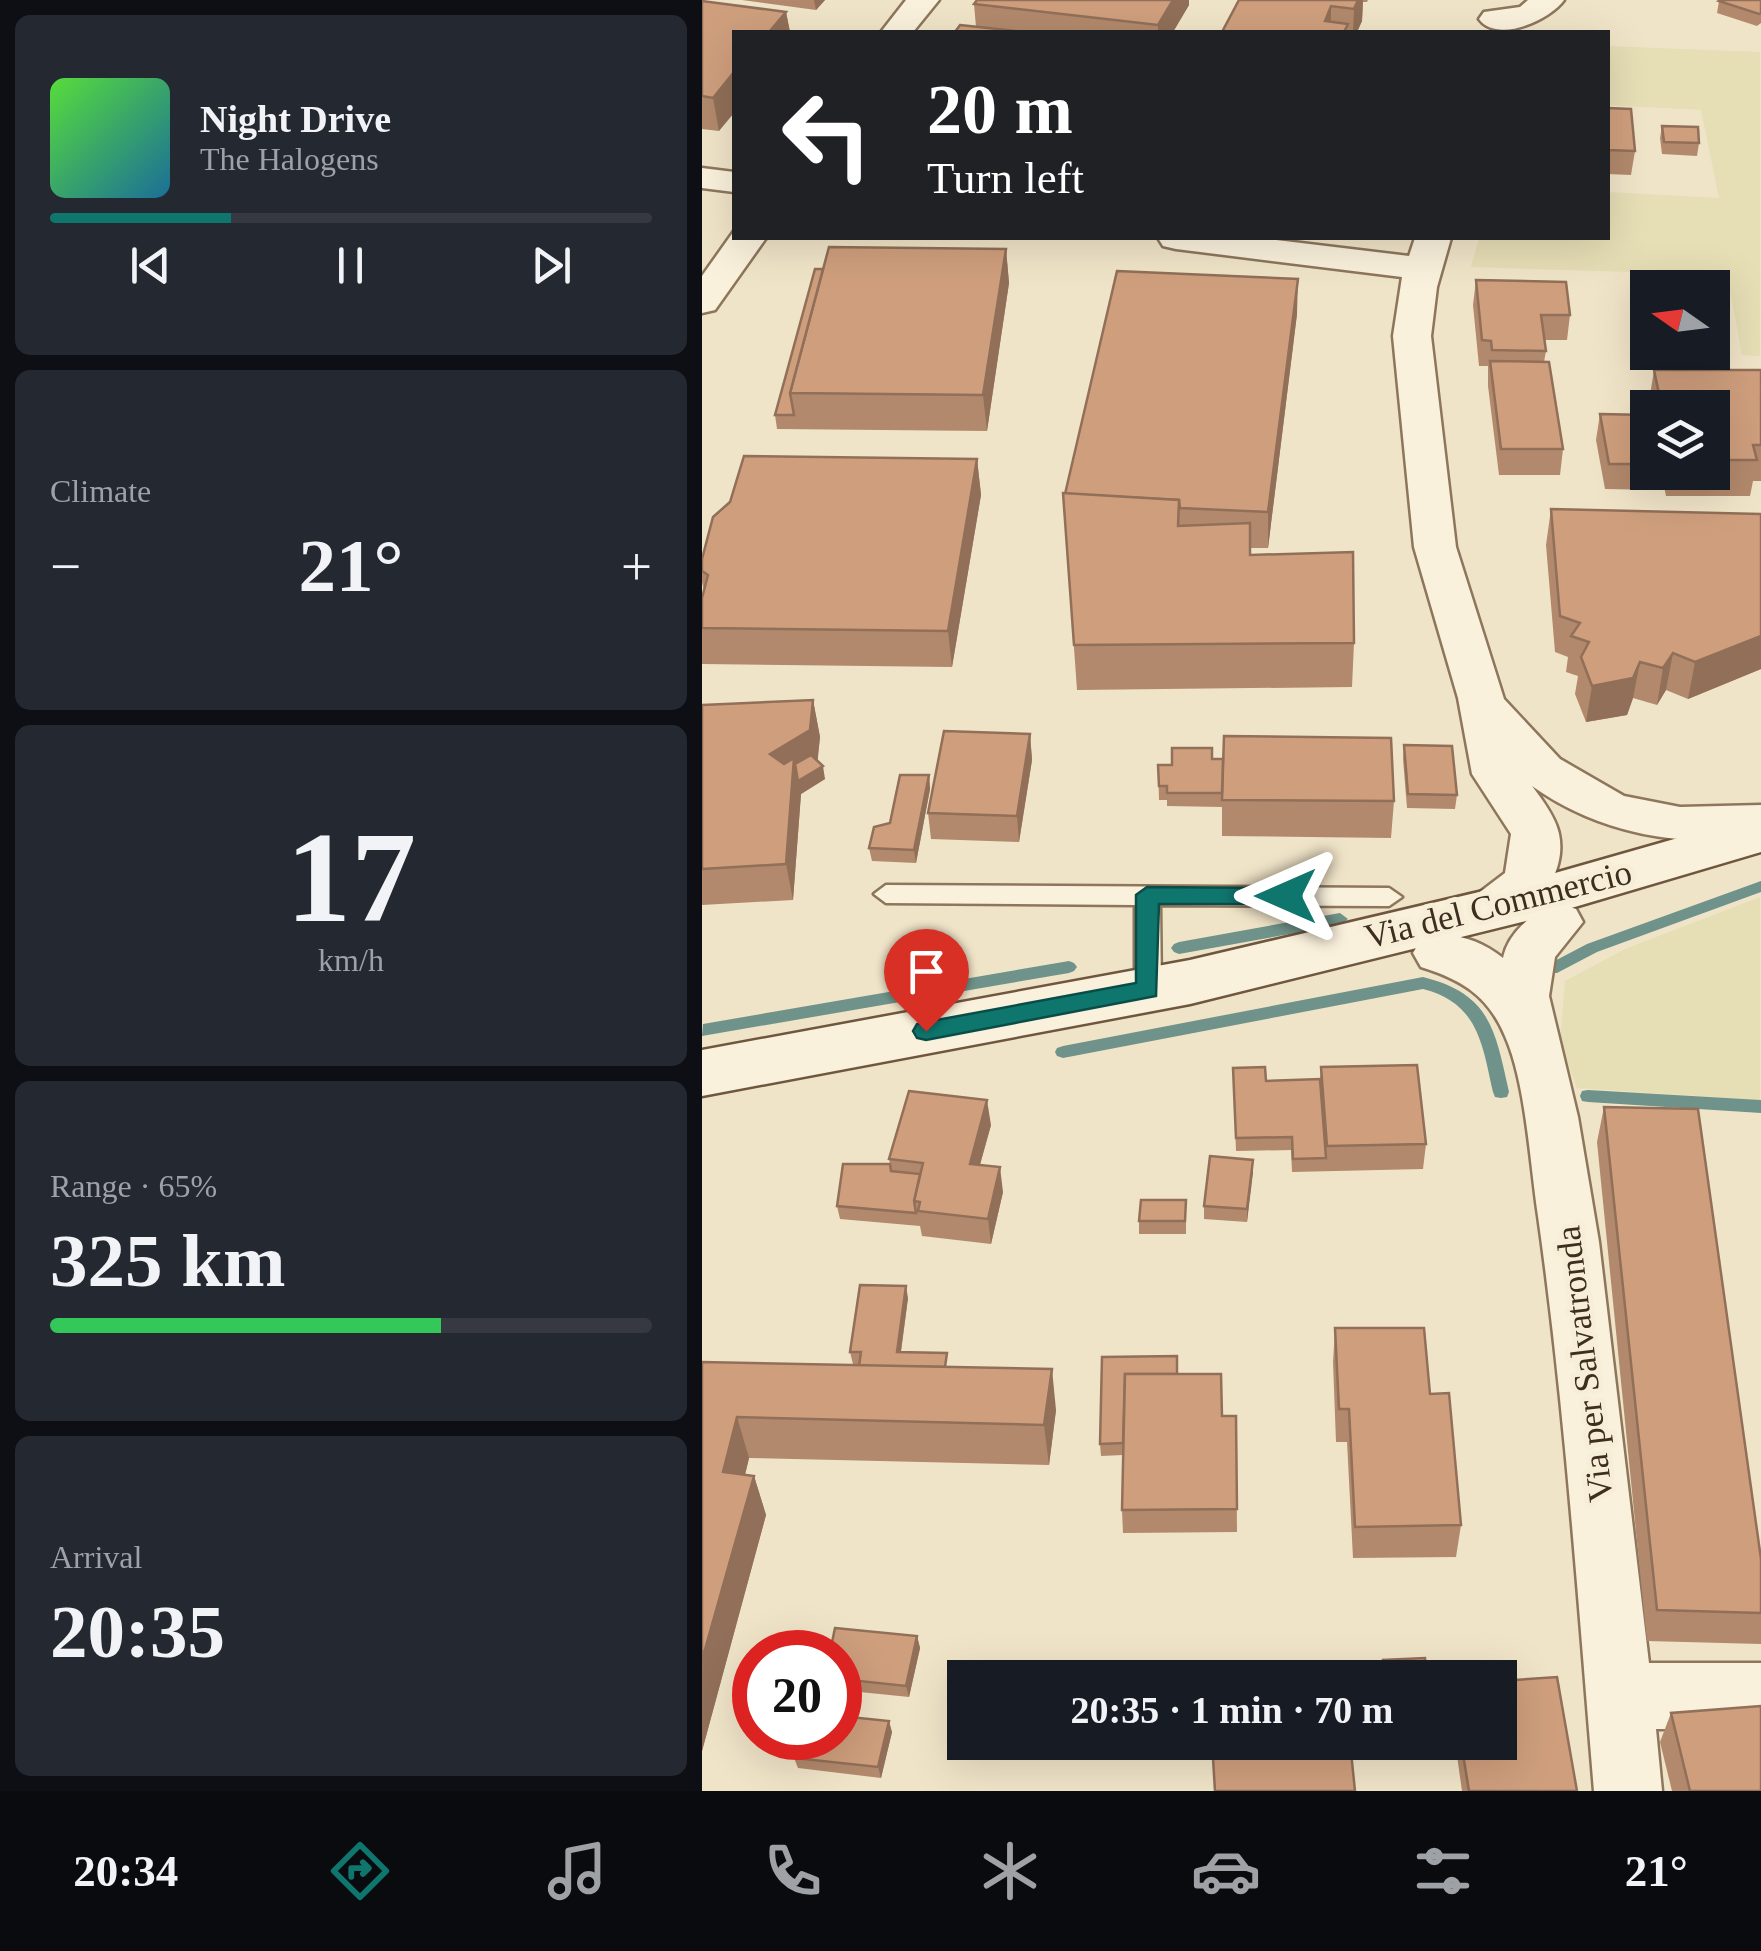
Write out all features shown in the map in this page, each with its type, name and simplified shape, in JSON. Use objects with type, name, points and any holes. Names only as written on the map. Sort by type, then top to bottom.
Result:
[{"type":"street","points":[[899,30],[923,0]]},
{"type":"street","points":[[1493,17],[1529,16],[1548,0]]},
{"type":"street","points":[[702,178],[732,182]]},
{"type":"street","points":[[702,302],[747,240]]},
{"type":"street","points":[[1210,240],[1428,253],[1412,336],[1431,520],[1442,579],[1481,698],[1496,774],[1526,814],[1536,840],[1526,883],[1494,908]]},
{"type":"street","points":[[1481,698],[1529,761],[1588,801],[1668,824],[1756,830]]},
{"type":"street","name":"Via del Commercio","points":[[702,1073],[1169,986],[1494,908],[1756,830]]},
{"type":"street","name":"Via del Commercio","points":[[1169,986],[1308,975],[1439,953],[1558,922],[1634,893],[1756,830]]},
{"type":"street","name":"Via per Salvatronda","points":[[1558,922],[1538,938],[1526,964],[1524,996],[1552,1117],[1573,1260],[1602,1506],[1616,1696],[1628,1791]]},
{"type":"street","name":"Via per Salvatronda","points":[[1439,953],[1458,955],[1478,968],[1507,996],[1531,1035]]},
{"type":"street","points":[[1616,1696],[1760,1696]]},
{"type":"lane","points":[[886,894],[1389,896]]},
{"type":"lane","points":[[1147,895],[1169,986]]},
{"type":"shaded area","points":[[1610,46],[1760,52],[1760,356],[1742,355],[1730,270],[1630,272],[1471,267],[1478,240],[1610,240],[1610,192],[1719,198],[1701,110],[1610,105]]},
{"type":"shaded area","points":[[1760,897],[1760,1100],[1577,1088],[1560,1041],[1565,981],[1625,949]]},
{"type":"building","points":[[977,0],[1173,0],[1158,25],[974,4]]},
{"type":"building","points":[[1239,0],[1358,0],[1354,9],[1331,6],[1325,21],[1348,24],[1345,30],[1223,30]]},
{"type":"building","points":[[1761,0],[1761,13],[1719,1]]},
{"type":"building","points":[[702,1],[786,12],[771,30],[732,30],[732,74],[713,98],[702,96]]},
{"type":"building","points":[[960,25],[1006,30],[956,30]]},
{"type":"building","points":[[1610,108],[1631,109],[1635,151],[1610,150]]},
{"type":"building","points":[[1662,126],[1698,127],[1699,143],[1664,142]]},
{"type":"building","points":[[829,247],[1006,249],[983,395],[790,393]]},
{"type":"building","points":[[815,269],[823,269],[790,393],[794,415],[775,415]]},
{"type":"building","points":[[1117,271],[1298,279],[1268,512],[1180,508],[1179,500],[1065,494]]},
{"type":"building","points":[[1476,280],[1566,282],[1570,315],[1541,315],[1546,351],[1492,350],[1491,341],[1482,340]]},
{"type":"building","points":[[1490,361],[1549,362],[1563,449],[1501,449]]},
{"type":"building","points":[[1654,370],[1761,370],[1761,445],[1753,445],[1757,460],[1730,460],[1730,390],[1658,390]]},
{"type":"building","points":[[1600,414],[1630,415],[1630,464],[1609,464]]},
{"type":"building","points":[[744,456],[977,459],[948,631],[702,628],[702,598],[708,575],[702,571],[702,559],[713,517],[730,502]]},
{"type":"building","points":[[1063,493],[1179,500],[1178,526],[1250,523],[1250,555],[1353,552],[1354,643],[1074,645]]},
{"type":"building","points":[[1551,509],[1761,514],[1761,636],[1695,662],[1673,653],[1663,668],[1640,662],[1633,678],[1592,686],[1581,657],[1589,642],[1571,636],[1580,623],[1560,616]]},
{"type":"building","points":[[813,700],[810,730],[770,754],[784,764],[794,758],[786,864],[702,869],[702,705]]},
{"type":"building","points":[[944,731],[1030,734],[1017,816],[928,813]]},
{"type":"building","points":[[1224,736],[1391,738],[1394,801],[1222,800]]},
{"type":"building","points":[[1404,745],[1452,746],[1457,795],[1408,794]]},
{"type":"building","points":[[1172,748],[1212,748],[1212,759],[1223,759],[1222,793],[1167,793],[1167,786],[1159,786],[1158,765],[1172,765]]},
{"type":"building","points":[[811,755],[823,766],[798,781],[795,764]]},
{"type":"building","points":[[900,775],[929,775],[914,850],[869,848],[874,827],[890,823]]},
{"type":"building","points":[[1417,1065],[1426,1144],[1327,1146],[1321,1067]]},
{"type":"building","points":[[1265,1067],[1266,1081],[1320,1079],[1326,1158],[1293,1159],[1292,1137],[1236,1138],[1233,1068]]},
{"type":"building","points":[[909,1091],[987,1100],[970,1164],[1000,1167],[988,1219],[918,1211],[920,1202],[914,1201],[923,1163],[889,1159]]},
{"type":"building","points":[[1604,1107],[1698,1109],[1761,1559],[1761,1613],[1657,1610]]},
{"type":"building","points":[[1210,1156],[1253,1160],[1247,1209],[1204,1206]]},
{"type":"building","points":[[843,1164],[890,1164],[891,1171],[920,1174],[914,1201],[916,1213],[837,1206]]},
{"type":"building","points":[[1141,1200],[1186,1200],[1185,1221],[1139,1221]]},
{"type":"building","points":[[860,1285],[906,1286],[897,1352],[947,1353],[945,1367],[859,1366],[861,1352],[850,1352]]},
{"type":"building","points":[[1335,1328],[1424,1328],[1430,1394],[1449,1393],[1461,1525],[1355,1527],[1349,1409],[1339,1409]]},
{"type":"building","points":[[1177,1356],[1177,1374],[1125,1374],[1123,1443],[1100,1444],[1102,1357]]},
{"type":"building","points":[[702,1362],[1052,1369],[1044,1425],[737,1417],[723,1472],[754,1476],[702,1660]]},
{"type":"building","points":[[1125,1374],[1221,1374],[1222,1416],[1236,1416],[1237,1509],[1122,1510]]},
{"type":"building","points":[[862,1631],[917,1636],[906,1686],[862,1681]]},
{"type":"building","points":[[1557,1677],[1577,1791],[1469,1791],[1464,1760],[1517,1760],[1517,1680]]},
{"type":"building","points":[[1761,1706],[1761,1791],[1690,1791],[1671,1713]]},
{"type":"building","points":[[862,1718],[889,1721],[878,1767],[813,1760],[862,1760]]},
{"type":"building","points":[[1213,1760],[1352,1760],[1355,1791],[1215,1791]]},
{"type":"waterway","points":[[1552,969],[1592,948],[1761,886]]},
{"type":"waterway","points":[[1179,948],[1340,919]]},
{"type":"waterway","points":[[703,1030],[1069,967]]},
{"type":"waterway","points":[[1063,1052],[1423,983],[1444,988],[1472,1008],[1487,1037],[1501,1092]]},
{"type":"waterway","points":[[1588,1096],[1761,1107]]},
{"type":"route","points":[[926,1031],[1148,990],[1147,895],[1286,896]]}]
